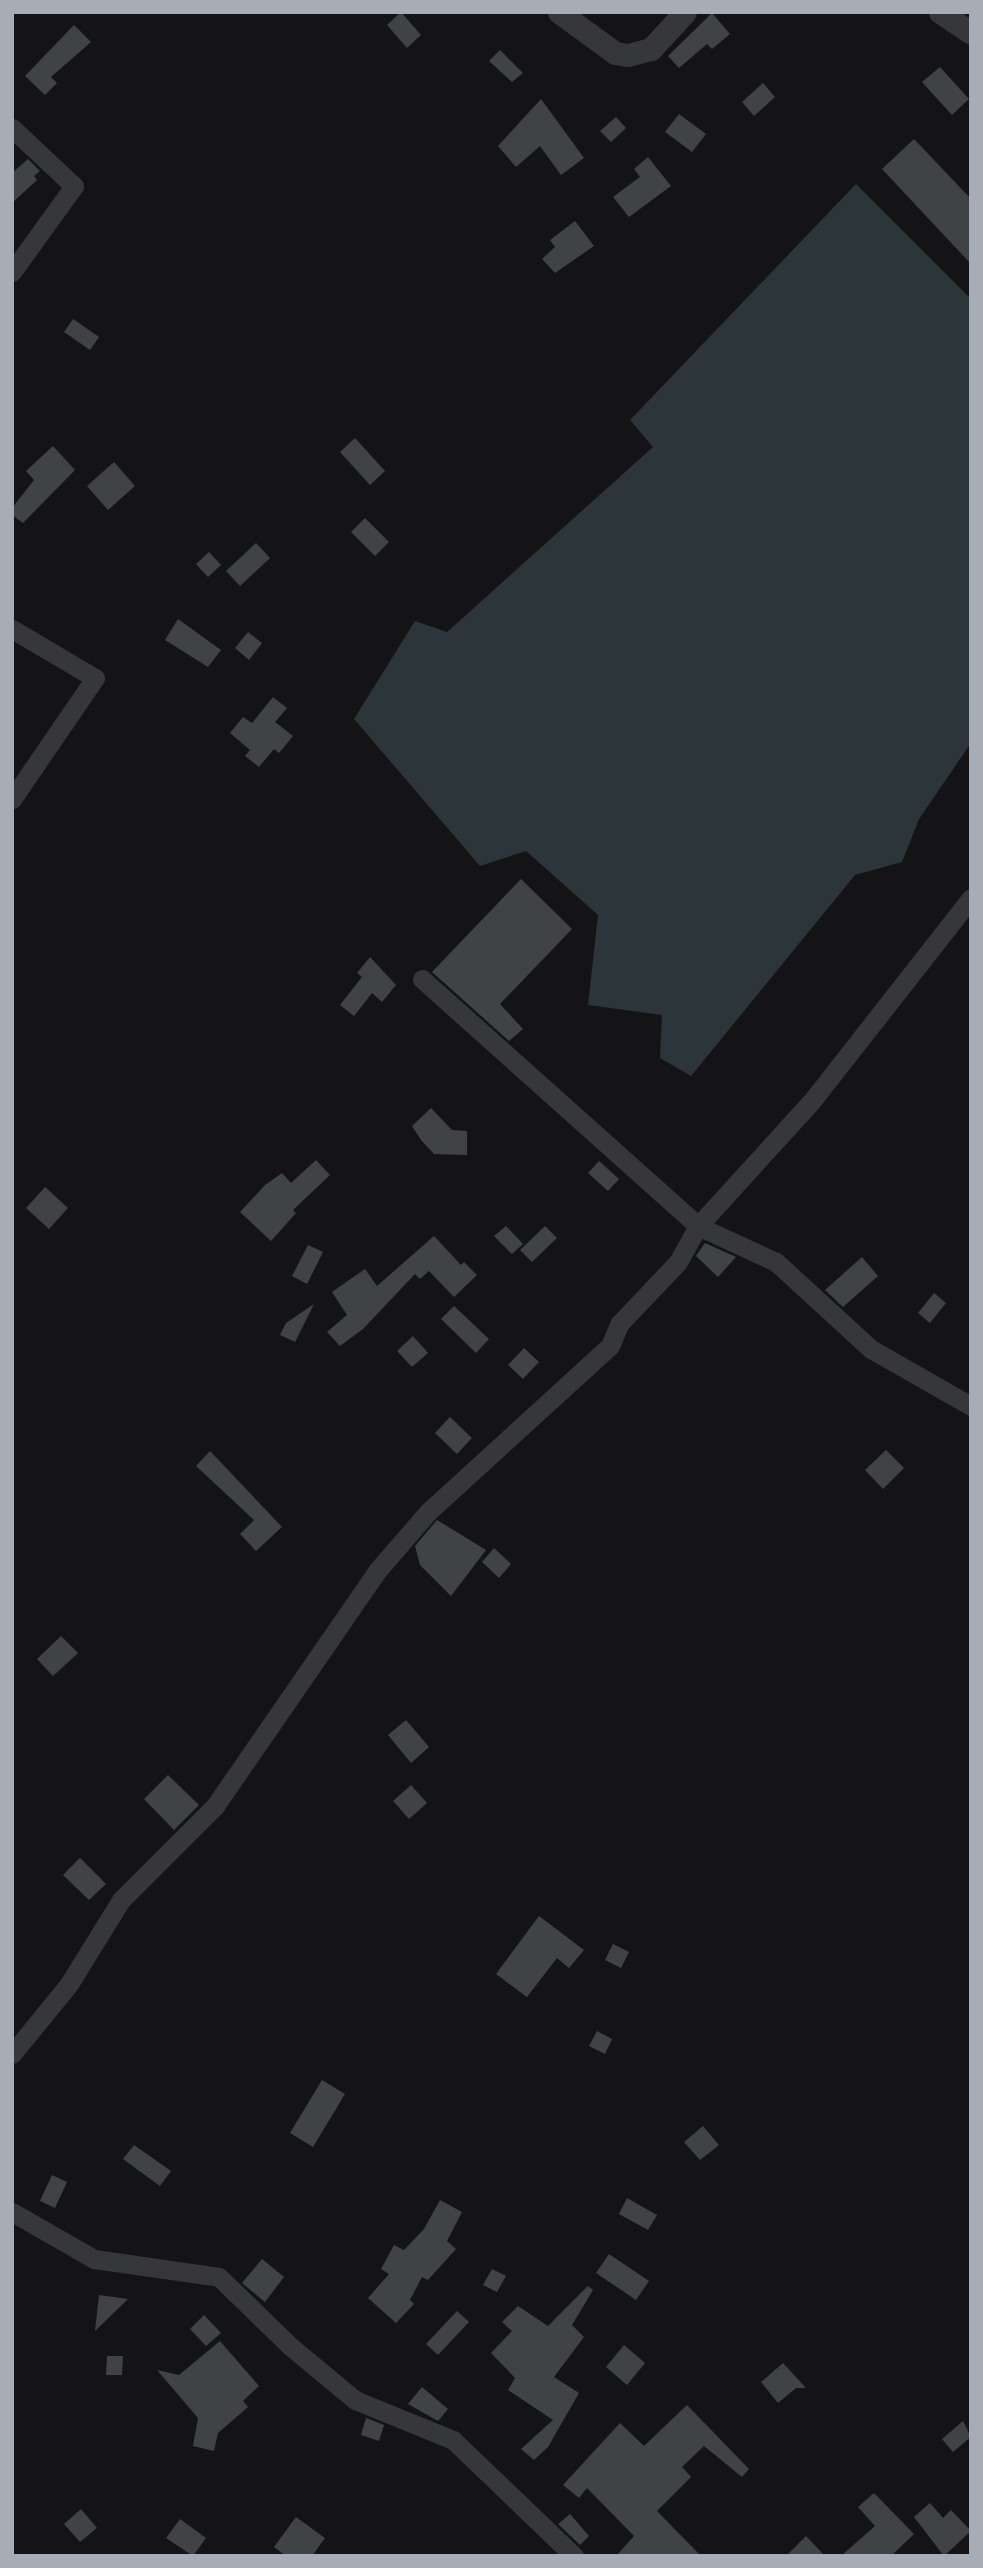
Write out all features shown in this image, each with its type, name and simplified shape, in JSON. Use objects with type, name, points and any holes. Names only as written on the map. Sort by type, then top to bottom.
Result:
[{"type":"street","points":[[559,12],[615,52],[628,55],[650,49],[685,12]]},
{"type":"street","points":[[940,12],[971,33]]},
{"type":"street","points":[[12,128],[74,186],[12,272]]},
{"type":"street","points":[[12,629],[95,678],[12,799]]},
{"type":"street","points":[[12,2054],[69,1984],[121,1900],[215,1806],[377,1571],[428,1512],[610,1346],[620,1323],[678,1262],[698,1226],[811,1102],[971,898]]},
{"type":"street","points":[[422,979],[698,1226],[776,1262],[871,1349],[971,1406]]},
{"type":"street","points":[[12,2212],[94,2259],[219,2277],[290,2346],[355,2400],[453,2440],[559,2546],[574,2556]]},
{"type":"shaded area","points":[[856,184],[971,299],[971,743],[919,819],[902,862],[855,875],[691,1076],[660,1058],[662,1015],[588,1005],[598,915],[526,851],[480,866],[354,719],[415,621],[447,632],[653,447],[630,420]]},
{"type":"building","points":[[401,12],[421,35],[407,48],[387,25]]},
{"type":"building","points":[[712,13],[730,34],[712,49],[707,44],[679,68],[668,56]]},
{"type":"building","points":[[74,25],[91,42],[51,77],[57,83],[45,95],[25,76]]},
{"type":"building","points":[[500,50],[523,73],[512,82],[489,61]]},
{"type":"building","points":[[940,67],[969,99],[952,115],[922,82]]},
{"type":"building","points":[[763,83],[775,97],[754,116],[742,102]]},
{"type":"building","points":[[541,99],[584,158],[561,175],[540,146],[516,167],[498,146]]},
{"type":"building","points":[[679,114],[706,134],[692,152],[665,132]]},
{"type":"building","points":[[616,117],[626,128],[611,142],[600,131]]},
{"type":"building","points":[[914,139],[971,199],[971,264],[882,169]]},
{"type":"building","points":[[648,157],[671,186],[629,217],[613,197],[640,177],[634,169]]},
{"type":"building","points":[[28,159],[40,171],[34,176],[37,180],[12,203],[12,173]]},
{"type":"building","points":[[575,221],[594,246],[555,273],[542,259],[555,247],[550,240]]},
{"type":"building","points":[[73,319],[99,337],[90,350],[64,332]]},
{"type":"building","points":[[355,438],[385,471],[370,485],[340,452]]},
{"type":"building","points":[[53,446],[75,470],[23,523],[12,515],[12,508],[34,480],[26,471]]},
{"type":"building","points":[[114,462],[135,486],[108,510],[87,486]]},
{"type":"building","points":[[365,518],[389,542],[375,556],[351,532]]},
{"type":"building","points":[[256,543],[270,558],[240,586],[226,571]]},
{"type":"building","points":[[209,552],[221,565],[208,577],[196,564]]},
{"type":"building","points":[[178,619],[221,650],[208,667],[165,640]]},
{"type":"building","points":[[248,632],[262,643],[249,660],[235,648]]},
{"type":"building","points":[[273,697],[287,708],[275,722],[293,736],[279,753],[274,749],[259,767],[245,756],[250,750],[230,733],[243,717],[252,723]]},
{"type":"building","points":[[521,879],[572,929],[500,1004],[523,1029],[509,1041],[432,972]]},
{"type":"building","points":[[370,957],[396,985],[382,1002],[372,993],[354,1016],[340,1005],[362,977],[357,973]]},
{"type":"building","points":[[431,1108],[452,1130],[467,1131],[467,1155],[434,1154],[421,1140],[412,1126]]},
{"type":"building","points":[[316,1160],[330,1175],[293,1210],[296,1213],[271,1241],[240,1212],[265,1185],[282,1173],[291,1183]]},
{"type":"building","points":[[599,1161],[619,1179],[608,1191],[588,1173]]},
{"type":"building","points":[[45,1187],[68,1208],[49,1229],[26,1208]]},
{"type":"building","points":[[506,1226],[523,1244],[512,1254],[494,1236]]},
{"type":"building","points":[[545,1226],[557,1238],[532,1262],[520,1250]]},
{"type":"building","points":[[434,1236],[461,1265],[464,1262],[477,1275],[454,1297],[429,1271],[420,1279],[415,1274],[363,1329],[340,1346],[327,1332],[347,1315],[332,1292],[365,1269],[377,1286]]},
{"type":"building","points":[[705,1243],[736,1257],[718,1277],[696,1256]]},
{"type":"building","points":[[308,1245],[323,1252],[307,1284],[292,1276]]},
{"type":"building","points":[[862,1257],[878,1276],[843,1307],[825,1290]]},
{"type":"building","points":[[934,1293],[946,1303],[930,1323],[918,1313]]},
{"type":"building","points":[[314,1304],[295,1342],[280,1335],[286,1323]]},
{"type":"building","points":[[454,1306],[489,1339],[476,1353],[441,1319]]},
{"type":"building","points":[[413,1336],[428,1353],[412,1367],[397,1351]]},
{"type":"building","points":[[524,1348],[539,1362],[523,1379],[508,1365]]},
{"type":"building","points":[[450,1417],[472,1438],[457,1454],[435,1433]]},
{"type":"building","points":[[886,1450],[904,1468],[883,1489],[865,1470]]},
{"type":"building","points":[[210,1451],[282,1527],[256,1551],[240,1534],[254,1520],[196,1466]]},
{"type":"building","points":[[437,1520],[486,1550],[451,1596],[420,1565],[415,1546]]},
{"type":"building","points":[[494,1548],[511,1564],[499,1578],[482,1562]]},
{"type":"building","points":[[61,1636],[78,1653],[53,1676],[37,1659]]},
{"type":"building","points":[[406,1720],[429,1747],[411,1763],[388,1735]]},
{"type":"building","points":[[168,1775],[199,1805],[174,1830],[144,1799]]},
{"type":"building","points":[[411,1785],[427,1803],[409,1819],[393,1801]]},
{"type":"building","points":[[80,1858],[106,1884],[89,1900],[63,1875]]},
{"type":"building","points":[[539,1916],[584,1950],[569,1968],[557,1958],[527,1997],[496,1974]]},
{"type":"building","points":[[613,1944],[629,1952],[621,1968],[605,1960]]},
{"type":"building","points":[[597,2031],[612,2039],[605,2054],[589,2046]]},
{"type":"building","points":[[322,2080],[345,2094],[313,2147],[290,2133]]},
{"type":"building","points":[[703,2126],[719,2145],[700,2160],[684,2142]]},
{"type":"building","points":[[134,2145],[171,2171],[160,2186],[123,2159]]},
{"type":"building","points":[[52,2175],[67,2182],[55,2208],[40,2201]]},
{"type":"building","points":[[627,2198],[657,2215],[648,2230],[619,2214]]},
{"type":"building","points":[[440,2200],[462,2212],[447,2241],[456,2249],[428,2280],[422,2277],[410,2300],[414,2304],[396,2323],[368,2298],[389,2274],[381,2269],[394,2245],[404,2250],[424,2229]]},
{"type":"building","points":[[609,2254],[649,2281],[636,2300],[596,2273]]},
{"type":"building","points":[[262,2259],[284,2277],[265,2302],[242,2283]]},
{"type":"building","points":[[492,2269],[506,2276],[497,2292],[483,2285]]},
{"type":"building","points":[[588,2286],[593,2290],[572,2325],[584,2337],[554,2377],[579,2393],[548,2447],[534,2460],[521,2449],[553,2420],[508,2390],[515,2378],[491,2353],[512,2331],[502,2322],[518,2306],[548,2326]]},
{"type":"building","points":[[99,2295],[128,2299],[95,2331]]},
{"type":"building","points":[[457,2311],[469,2322],[438,2355],[426,2344]]},
{"type":"building","points":[[204,2315],[221,2333],[206,2346],[190,2329]]},
{"type":"building","points":[[220,2341],[259,2386],[243,2401],[248,2407],[218,2433],[214,2451],[193,2446],[198,2418],[157,2370],[179,2375]]},
{"type":"building","points":[[624,2345],[645,2363],[627,2385],[606,2367]]},
{"type":"building","points":[[107,2356],[123,2356],[122,2375],[106,2375]]},
{"type":"building","points":[[783,2363],[806,2388],[796,2388],[778,2403],[761,2382]]},
{"type":"building","points":[[422,2387],[448,2409],[438,2421],[408,2404]]},
{"type":"building","points":[[687,2405],[749,2469],[742,2477],[704,2446],[682,2467],[691,2477],[657,2511],[701,2556],[616,2556],[634,2536],[587,2488],[579,2498],[563,2485],[620,2423],[644,2446]]},
{"type":"building","points":[[366,2418],[384,2425],[379,2441],[361,2435]]},
{"type":"building","points":[[963,2421],[971,2437],[953,2452],[942,2439]]},
{"type":"building","points":[[874,2493],[914,2534],[891,2556],[841,2556],[875,2526],[858,2507]]},
{"type":"building","points":[[930,2503],[943,2518],[951,2510],[971,2531],[944,2556],[914,2517]]},
{"type":"building","points":[[81,2509],[97,2528],[80,2542],[64,2524]]},
{"type":"building","points":[[570,2514],[589,2536],[580,2545],[558,2524]]},
{"type":"building","points":[[296,2517],[325,2538],[312,2556],[286,2556],[274,2547]]},
{"type":"building","points":[[180,2519],[206,2538],[193,2556],[166,2538]]},
{"type":"building","points":[[806,2536],[825,2556],[786,2556]]}]
